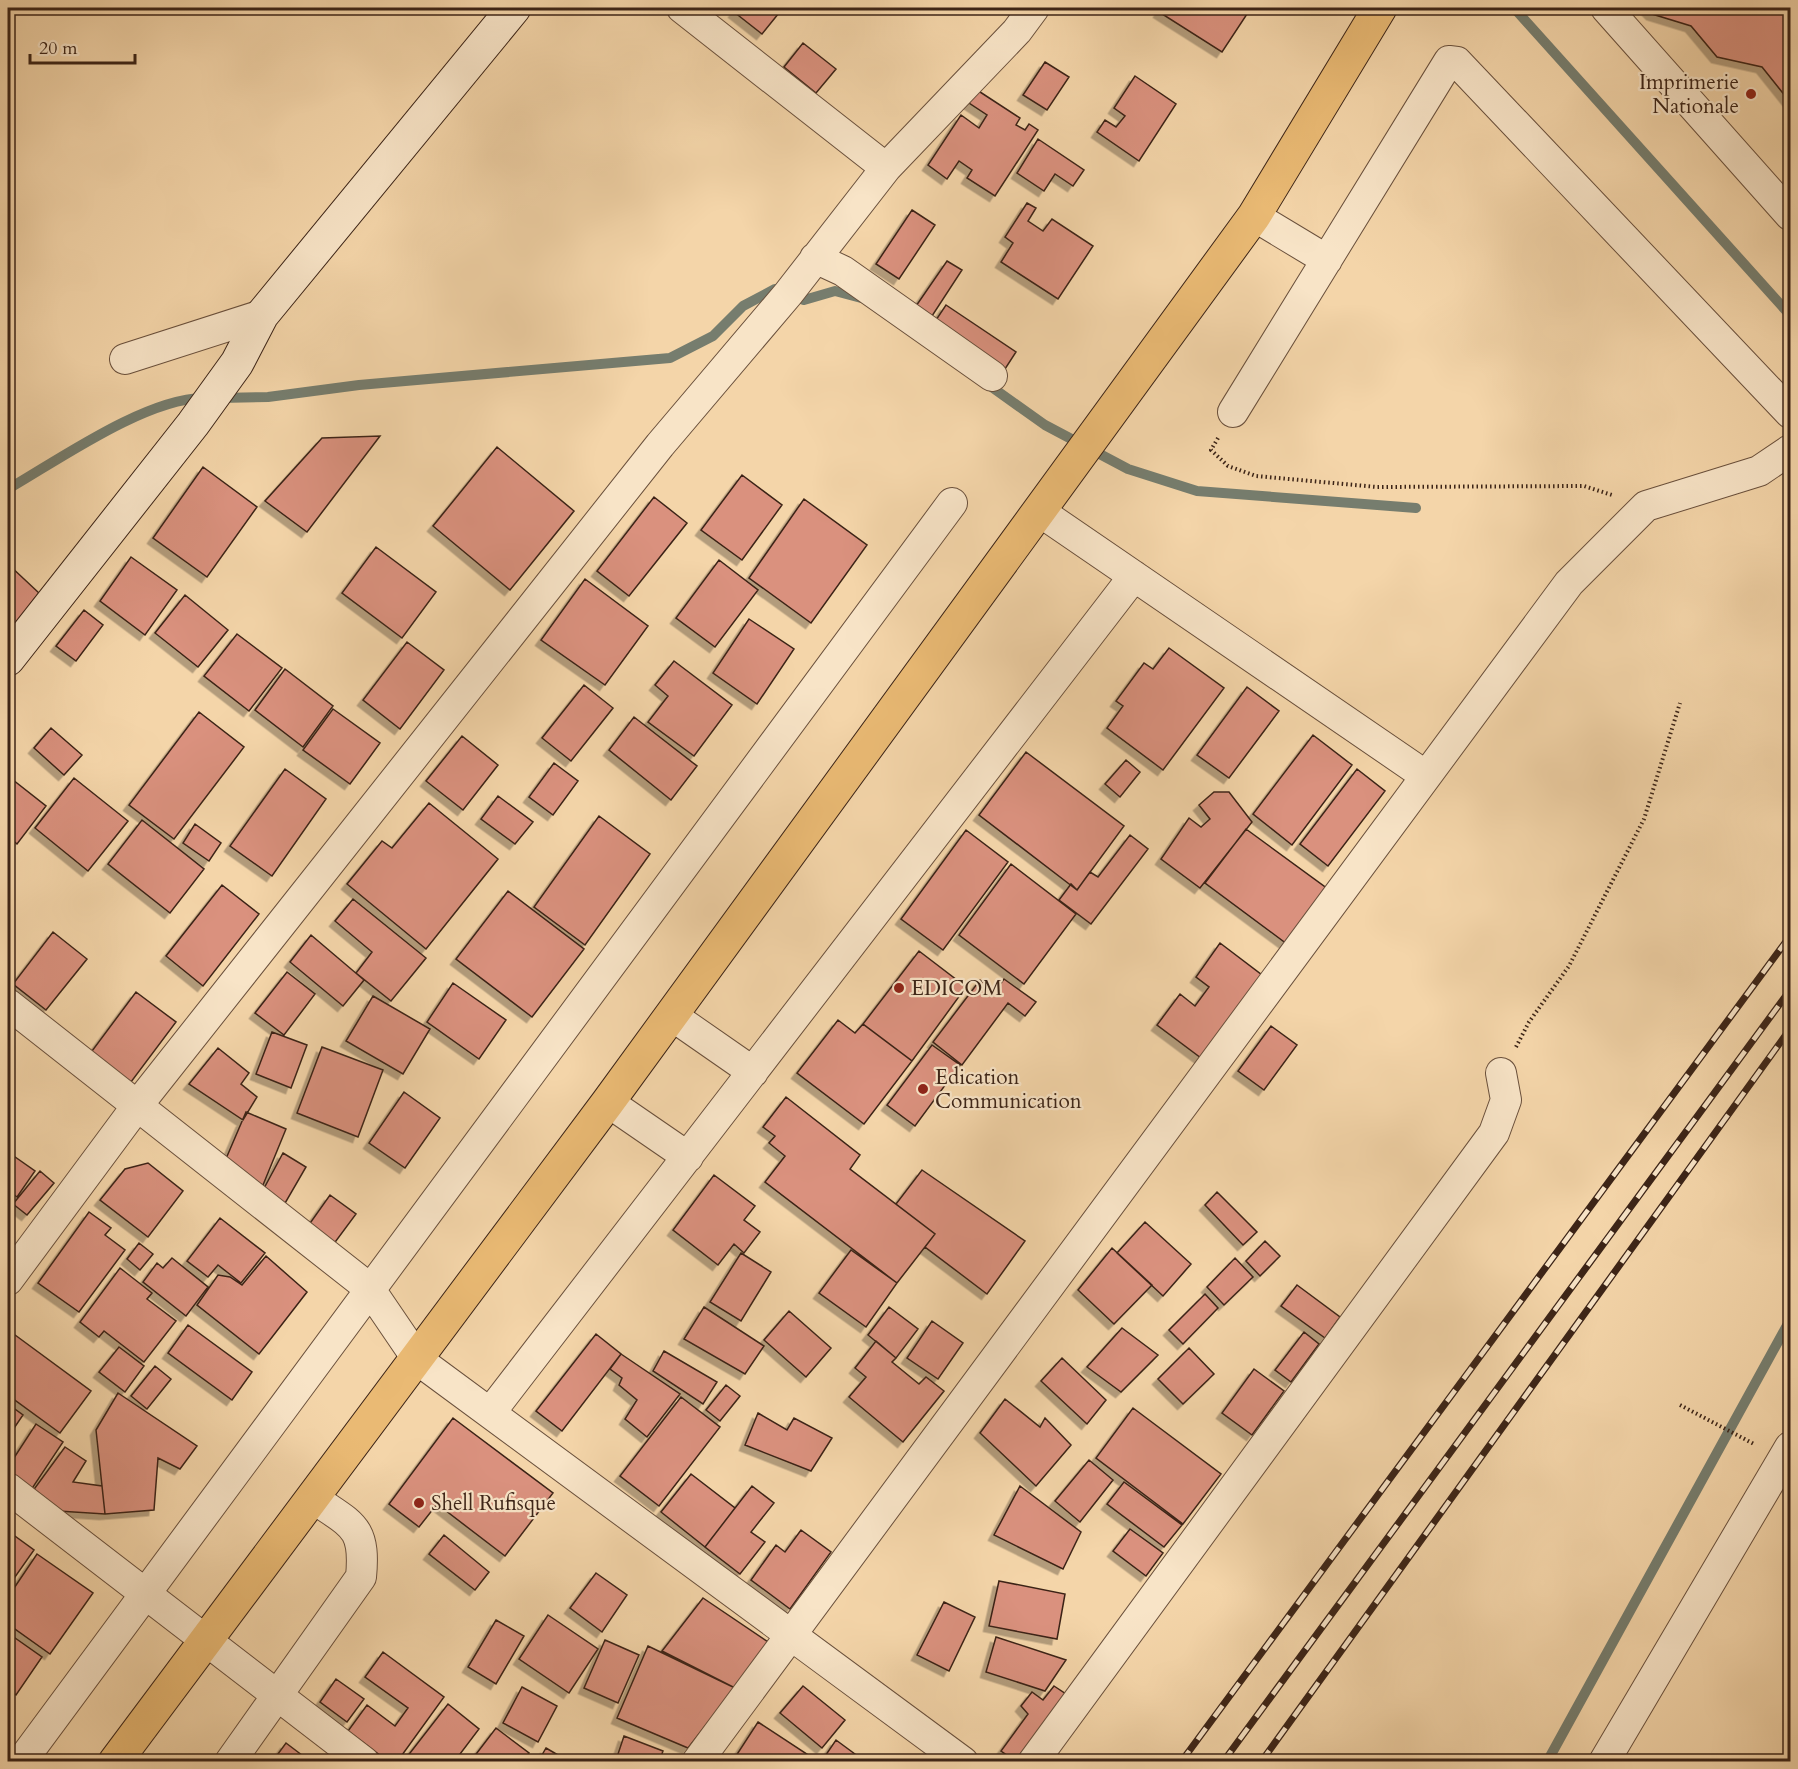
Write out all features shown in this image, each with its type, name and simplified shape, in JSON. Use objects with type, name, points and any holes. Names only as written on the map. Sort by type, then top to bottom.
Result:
[{"type":"highway","points":[[115,1761],[418,1360],[1099,431],[1254,216],[1380,8]]},
{"type":"street","points":[[8,659],[193,424],[237,363],[262,315],[514,8]]},
{"type":"street","points":[[682,8],[886,168]]},
{"type":"street","points":[[8,1280],[137,1106],[660,445],[815,258],[886,168],[1017,31],[1034,8]]},
{"type":"street","points":[[1606,8],[1791,215]]},
{"type":"street","points":[[1233,412],[1449,61],[1457,62],[1791,413]]},
{"type":"street","points":[[1254,216],[1327,260]]},
{"type":"street","points":[[815,258],[843,271],[992,376]]},
{"type":"street","points":[[125,359],[262,315]]},
{"type":"street","points":[[697,1761],[1569,583],[1646,506],[1759,471],[1791,450]]},
{"type":"street","points":[[21,1761],[146,1594],[369,1287],[952,503]]},
{"type":"street","points":[[1039,510],[1426,776]]},
{"type":"street","points":[[490,1413],[1134,576]]},
{"type":"street","points":[[8,1004],[369,1287],[418,1360],[963,1761]]},
{"type":"street","points":[[671,1015],[753,1072]]},
{"type":"street","points":[[1033,1761],[1494,1133],[1506,1100],[1502,1073]]},
{"type":"street","points":[[608,1102],[687,1157]]},
{"type":"street","points":[[1604,1761],[1791,1447]]},
{"type":"street","points":[[8,1488],[364,1761]]},
{"type":"street","points":[[230,1761],[361,1576],[364,1550],[357,1530],[313,1498]]},
{"type":"path","points":[[1233,412],[1211,450],[1228,466],[1256,477],[1377,487],[1584,486],[1646,506]]},
{"type":"path","points":[[1502,1073],[1529,1022],[1569,966],[1644,819],[1680,703]]},
{"type":"path","points":[[1680,1405],[1759,1446]]},
{"type":"building","points":[[738,8],[783,8],[762,34],[734,12]]},
{"type":"building","points":[[1162,8],[1179,8],[1185,12],[1188,8],[1251,8],[1222,52],[1159,12]]},
{"type":"building","points":[[1646,8],[1790,8],[1790,102],[1762,67],[1717,57],[1691,26],[1652,14]]},
{"type":"building","points":[[803,43],[836,69],[816,93],[784,67]]},
{"type":"building","points":[[1045,62],[1069,77],[1047,110],[1023,95]]},
{"type":"building","points":[[1135,76],[1176,104],[1139,161],[1097,132],[1105,120],[1116,127],[1125,116],[1114,108]]},
{"type":"building","points":[[977,90],[1020,118],[1016,125],[1025,130],[1029,124],[1038,130],[995,196],[967,178],[972,170],[959,161],[947,179],[928,165],[961,115],[979,128],[987,115],[969,103]]},
{"type":"building","points":[[1038,139],[1084,170],[1073,186],[1055,174],[1044,191],[1017,173]]},
{"type":"building","points":[[1027,203],[1036,208],[1028,221],[1043,231],[1052,219],[1093,246],[1058,299],[1001,262],[1013,243],[1005,237]]},
{"type":"building","points":[[912,210],[935,225],[899,279],[876,264]]},
{"type":"building","points":[[947,261],[962,270],[932,316],[916,306]]},
{"type":"building","points":[[946,305],[1016,352],[1005,369],[934,323]]},
{"type":"building","points":[[380,436],[307,532],[265,501],[322,438]]},
{"type":"building","points":[[497,447],[574,511],[510,590],[433,526]]},
{"type":"building","points":[[203,467],[257,507],[207,577],[153,538]]},
{"type":"building","points":[[742,475],[782,505],[742,560],[701,530]]},
{"type":"building","points":[[654,497],[687,523],[629,596],[597,571]]},
{"type":"building","points":[[804,499],[867,545],[811,623],[749,578]]},
{"type":"building","points":[[376,547],[436,592],[402,638],[342,593]]},
{"type":"building","points":[[131,557],[177,590],[145,635],[100,601]]},
{"type":"building","points":[[719,560],[758,590],[715,647],[676,618]]},
{"type":"building","points":[[8,564],[39,593],[8,634]]},
{"type":"building","points":[[585,579],[648,626],[605,685],[541,640]]},
{"type":"building","points":[[185,595],[228,630],[198,667],[155,633]]},
{"type":"building","points":[[84,610],[103,625],[76,661],[56,646]]},
{"type":"building","points":[[749,619],[794,649],[757,704],[713,673]]},
{"type":"building","points":[[237,634],[282,668],[249,711],[204,676]]},
{"type":"building","points":[[407,642],[444,670],[400,729],[363,700]]},
{"type":"building","points":[[1169,648],[1224,688],[1163,770],[1107,728],[1123,706],[1116,701],[1144,663],[1153,669]]},
{"type":"building","points":[[674,661],[732,705],[694,756],[648,722],[668,696],[655,685]]},
{"type":"building","points":[[285,669],[333,706],[303,747],[255,710]]},
{"type":"building","points":[[584,685],[613,708],[571,761],[542,738]]},
{"type":"building","points":[[1247,687],[1279,711],[1229,778],[1197,755]]},
{"type":"building","points":[[333,709],[380,743],[350,784],[303,750]]},
{"type":"building","points":[[199,712],[244,747],[174,839],[129,805]]},
{"type":"building","points":[[634,717],[697,766],[671,800],[609,750]]},
{"type":"building","points":[[51,728],[82,755],[64,775],[34,748]]},
{"type":"building","points":[[1313,735],[1352,765],[1292,845],[1253,814]]},
{"type":"building","points":[[462,736],[498,765],[463,810],[426,781]]},
{"type":"building","points":[[1026,752],[1124,826],[1077,890],[979,815]]},
{"type":"building","points":[[1126,760],[1140,772],[1120,797],[1105,784]]},
{"type":"building","points":[[554,763],[578,781],[553,815],[529,797]]},
{"type":"building","points":[[285,769],[326,799],[272,876],[230,846]]},
{"type":"building","points":[[1357,769],[1385,791],[1328,866],[1300,844]]},
{"type":"building","points":[[8,776],[46,806],[17,844],[8,836]]},
{"type":"building","points":[[74,778],[128,821],[88,871],[35,828]]},
{"type":"building","points":[[1214,792],[1229,792],[1252,822],[1200,888],[1161,859],[1189,818],[1201,827],[1210,819],[1199,805]]},
{"type":"building","points":[[498,796],[533,822],[515,844],[481,819]]},
{"type":"building","points":[[429,803],[498,859],[426,949],[347,884],[382,841],[392,848]]},
{"type":"building","points":[[599,816],[650,854],[585,945],[534,907]]},
{"type":"building","points":[[142,820],[204,869],[170,913],[108,864]]},
{"type":"building","points":[[195,824],[221,843],[209,861],[183,843]]},
{"type":"building","points":[[1246,829],[1332,892],[1291,947],[1205,883]]},
{"type":"building","points":[[966,830],[1008,862],[943,950],[901,919]]},
{"type":"building","points":[[1130,835],[1148,849],[1091,924],[1059,900],[1071,884],[1077,890],[1090,872],[1098,877]]},
{"type":"building","points":[[1011,864],[1076,914],[1024,984],[959,935]]},
{"type":"building","points":[[222,885],[259,914],[203,986],[166,956]]},
{"type":"building","points":[[508,891],[584,949],[532,1017],[456,959]]},
{"type":"building","points":[[353,899],[426,958],[391,1001],[356,973],[372,952],[335,921]]},
{"type":"building","points":[[53,932],[87,959],[46,1010],[13,984]]},
{"type":"building","points":[[311,935],[364,980],[343,1006],[290,962]]},
{"type":"building","points":[[1220,943],[1262,975],[1201,1058],[1157,1025],[1180,994],[1195,1006],[1209,987],[1196,977]]},
{"type":"building","points":[[919,951],[966,987],[912,1061],[863,1024]]},
{"type":"building","points":[[287,972],[315,994],[284,1035],[255,1013]]},
{"type":"building","points":[[1004,979],[1036,1002],[1025,1016],[1008,1003],[962,1065],[933,1042],[980,980],[995,991]]},
{"type":"building","points":[[453,983],[506,1020],[479,1059],[427,1022]]},
{"type":"building","points":[[136,992],[176,1022],[128,1086],[89,1055]]},
{"type":"building","points":[[373,996],[430,1029],[403,1074],[346,1041]]},
{"type":"building","points":[[838,1020],[855,1033],[863,1024],[912,1061],[864,1124],[797,1073]]},
{"type":"building","points":[[1271,1026],[1297,1045],[1264,1090],[1238,1071]]},
{"type":"building","points":[[272,1032],[307,1045],[291,1088],[256,1074]]},
{"type":"building","points":[[932,1045],[960,1065],[915,1126],[887,1105]]},
{"type":"building","points":[[322,1047],[383,1070],[358,1137],[297,1113]]},
{"type":"building","points":[[218,1048],[249,1073],[241,1084],[257,1097],[243,1120],[189,1084]]},
{"type":"building","points":[[404,1092],[440,1118],[405,1168],[369,1143]]},
{"type":"building","points":[[786,1097],[860,1155],[850,1169],[935,1234],[897,1283],[765,1182],[785,1156],[769,1143],[775,1136],[763,1127]]},
{"type":"building","points":[[246,1112],[286,1129],[263,1185],[222,1168]]},
{"type":"building","points":[[8,1152],[35,1171],[17,1197],[8,1190]]},
{"type":"building","points":[[283,1153],[306,1167],[284,1205],[262,1192]]},
{"type":"building","points":[[148,1163],[183,1191],[148,1237],[100,1200],[125,1169]]},
{"type":"building","points":[[922,1170],[1025,1241],[987,1294],[925,1247],[935,1234],[896,1204]]},
{"type":"building","points":[[40,1171],[54,1183],[27,1215],[13,1204]]},
{"type":"building","points":[[714,1175],[755,1206],[744,1220],[760,1232],[744,1253],[734,1244],[718,1265],[673,1230]]},
{"type":"building","points":[[1217,1192],[1257,1232],[1243,1245],[1205,1205]]},
{"type":"building","points":[[330,1195],[356,1214],[333,1245],[308,1226]]},
{"type":"building","points":[[89,1212],[111,1228],[105,1235],[125,1250],[79,1312],[38,1283]]},
{"type":"building","points":[[220,1218],[265,1253],[241,1283],[218,1265],[208,1277],[187,1261]]},
{"type":"building","points":[[1145,1222],[1191,1264],[1163,1296],[1117,1253]]},
{"type":"building","points":[[1265,1241],[1280,1256],[1260,1276],[1246,1261]]},
{"type":"building","points":[[139,1243],[153,1254],[140,1270],[127,1259]]},
{"type":"building","points":[[1112,1248],[1152,1285],[1114,1324],[1078,1290]]},
{"type":"building","points":[[851,1250],[897,1283],[866,1327],[819,1293]]},
{"type":"building","points":[[741,1253],[771,1272],[741,1321],[710,1302]]},
{"type":"building","points":[[266,1256],[307,1292],[259,1354],[197,1305],[218,1275],[230,1277],[242,1285]]},
{"type":"building","points":[[172,1258],[208,1287],[186,1316],[143,1282],[157,1263],[163,1268]]},
{"type":"building","points":[[1235,1258],[1253,1277],[1224,1305],[1207,1287]]},
{"type":"building","points":[[120,1268],[152,1293],[147,1299],[176,1321],[144,1362],[104,1331],[99,1337],[80,1322]]},
{"type":"building","points":[[1297,1285],[1340,1317],[1325,1338],[1281,1306]]},
{"type":"building","points":[[1205,1294],[1218,1308],[1183,1344],[1169,1330]]},
{"type":"building","points":[[704,1307],[764,1346],[745,1374],[684,1339]]},
{"type":"building","points":[[889,1307],[918,1329],[896,1358],[868,1335]]},
{"type":"building","points":[[789,1311],[831,1348],[806,1377],[764,1340]]},
{"type":"building","points":[[932,1321],[963,1343],[938,1379],[907,1358]]},
{"type":"building","points":[[188,1325],[252,1372],[232,1400],[168,1353]]},
{"type":"building","points":[[1122,1328],[1158,1355],[1121,1392],[1087,1367]]},
{"type":"building","points":[[11,1332],[91,1391],[60,1433],[8,1395],[8,1337]]},
{"type":"building","points":[[1304,1332],[1319,1344],[1291,1382],[1275,1370]]},
{"type":"building","points":[[596,1334],[621,1354],[562,1431],[536,1411]]},
{"type":"building","points":[[876,1341],[896,1358],[892,1362],[919,1384],[926,1377],[944,1391],[903,1442],[849,1397],[866,1377],[855,1368]]},
{"type":"building","points":[[119,1347],[144,1366],[125,1392],[99,1372]]},
{"type":"building","points":[[1189,1348],[1214,1374],[1183,1404],[1158,1379]]},
{"type":"building","points":[[664,1351],[717,1382],[703,1404],[653,1371]]},
{"type":"building","points":[[621,1354],[680,1394],[647,1437],[625,1419],[637,1400],[619,1385],[622,1378],[610,1369]]},
{"type":"building","points":[[1062,1358],[1106,1400],[1087,1424],[1041,1381]]},
{"type":"building","points":[[155,1366],[171,1379],[147,1409],[131,1396]]},
{"type":"building","points":[[1254,1369],[1284,1391],[1252,1435],[1222,1413]]},
{"type":"building","points":[[726,1385],[740,1396],[720,1421],[706,1410]]},
{"type":"building","points":[[118,1393],[197,1446],[180,1469],[158,1458],[154,1510],[105,1514],[96,1430]]},
{"type":"building","points":[[681,1397],[720,1427],[659,1506],[620,1476]]},
{"type":"building","points":[[1005,1399],[1040,1427],[1045,1418],[1071,1445],[1036,1486],[980,1433]]},
{"type":"building","points":[[8,1404],[23,1415],[8,1437]]},
{"type":"building","points":[[1133,1408],[1221,1474],[1183,1524],[1096,1458]]},
{"type":"building","points":[[758,1413],[787,1430],[794,1418],[832,1438],[811,1471],[745,1445]]},
{"type":"building","points":[[453,1418],[553,1493],[505,1556],[437,1504],[419,1527],[389,1504]]},
{"type":"building","points":[[36,1424],[63,1442],[31,1490],[8,1474],[8,1467]]},
{"type":"building","points":[[65,1447],[86,1461],[73,1482],[102,1486],[105,1514],[58,1511],[32,1492]]},
{"type":"building","points":[[1089,1460],[1113,1480],[1080,1522],[1055,1501]]},
{"type":"building","points":[[691,1474],[735,1508],[705,1547],[661,1512]]},
{"type":"building","points":[[1124,1482],[1182,1525],[1164,1547],[1107,1504]]},
{"type":"building","points":[[752,1486],[774,1503],[751,1532],[765,1542],[740,1574],[705,1547]]},
{"type":"building","points":[[1020,1486],[1081,1532],[1063,1569],[994,1535]]},
{"type":"building","points":[[1130,1529],[1163,1553],[1146,1576],[1113,1551]]},
{"type":"building","points":[[801,1530],[831,1552],[790,1609],[751,1580],[776,1545],[785,1552]]},
{"type":"building","points":[[8,1531],[34,1550],[8,1587]]},
{"type":"building","points":[[444,1535],[489,1572],[475,1590],[429,1554]]},
{"type":"building","points":[[37,1554],[93,1593],[50,1654],[8,1624],[8,1597]]},
{"type":"building","points":[[596,1573],[627,1595],[602,1632],[570,1608]]},
{"type":"building","points":[[999,1581],[1065,1594],[1057,1639],[989,1626]]},
{"type":"building","points":[[703,1598],[768,1642],[735,1688],[662,1651]]},
{"type":"building","points":[[944,1602],[975,1617],[949,1671],[917,1655]]},
{"type":"building","points":[[548,1615],[598,1649],[569,1693],[519,1659]]},
{"type":"building","points":[[496,1620],[524,1636],[496,1684],[468,1667]]},
{"type":"building","points":[[8,1633],[42,1657],[16,1695],[8,1689]]},
{"type":"building","points":[[996,1637],[1066,1660],[1045,1691],[986,1672]]},
{"type":"building","points":[[605,1640],[639,1655],[618,1703],[584,1688]]},
{"type":"building","points":[[648,1646],[735,1688],[688,1748],[617,1718]]},
{"type":"building","points":[[383,1652],[444,1697],[397,1762],[389,1762],[348,1731],[367,1705],[395,1726],[408,1708],[365,1677]]},
{"type":"building","points":[[336,1679],[364,1699],[347,1722],[320,1702]]},
{"type":"building","points":[[803,1686],[845,1720],[822,1748],[780,1713]]},
{"type":"building","points":[[1054,1686],[1069,1696],[1017,1762],[1001,1751],[1028,1714],[1021,1706],[1032,1692],[1043,1700]]},
{"type":"building","points":[[522,1687],[557,1706],[538,1742],[503,1723]]},
{"type":"building","points":[[448,1704],[479,1729],[454,1762],[403,1762]]},
{"type":"building","points":[[758,1722],[819,1762],[732,1762]]},
{"type":"building","points":[[496,1728],[529,1753],[523,1762],[470,1762]]},
{"type":"building","points":[[624,1736],[663,1751],[659,1762],[629,1762],[617,1757]]},
{"type":"building","points":[[836,1740],[863,1760],[862,1762],[821,1762]]},
{"type":"building","points":[[286,1743],[311,1762],[272,1762]]},
{"type":"building","points":[[546,1748],[570,1762],[538,1762]]},
{"type":"waterway","points":[[1514,8],[1790,315]]},
{"type":"waterway","points":[[219,398],[268,397],[359,385],[670,358],[713,336],[743,306],[775,289],[804,300],[835,291],[865,299]]},
{"type":"waterway","points":[[986,383],[1045,425],[1128,469],[1197,491],[1416,508]]},
{"type":"waterway","points":[[8,489],[77,447],[130,419],[155,408],[203,398]]},
{"type":"waterway","points":[[1547,1762],[1790,1320]]},
{"type":"railway","points":[[1181,1762],[1790,936]]},
{"type":"railway","points":[[1223,1762],[1790,990]]},
{"type":"railway","points":[[1261,1762],[1790,1029]]},
{"type":"place","name":"Imprimerie Nationale","points":[[1751,94]]},
{"type":"place","name":"EDICOM","points":[[899,988]]},
{"type":"place","name":"Edication Communication","points":[[923,1089]]},
{"type":"place","name":"Shell Rufisque","points":[[419,1503]]}]
